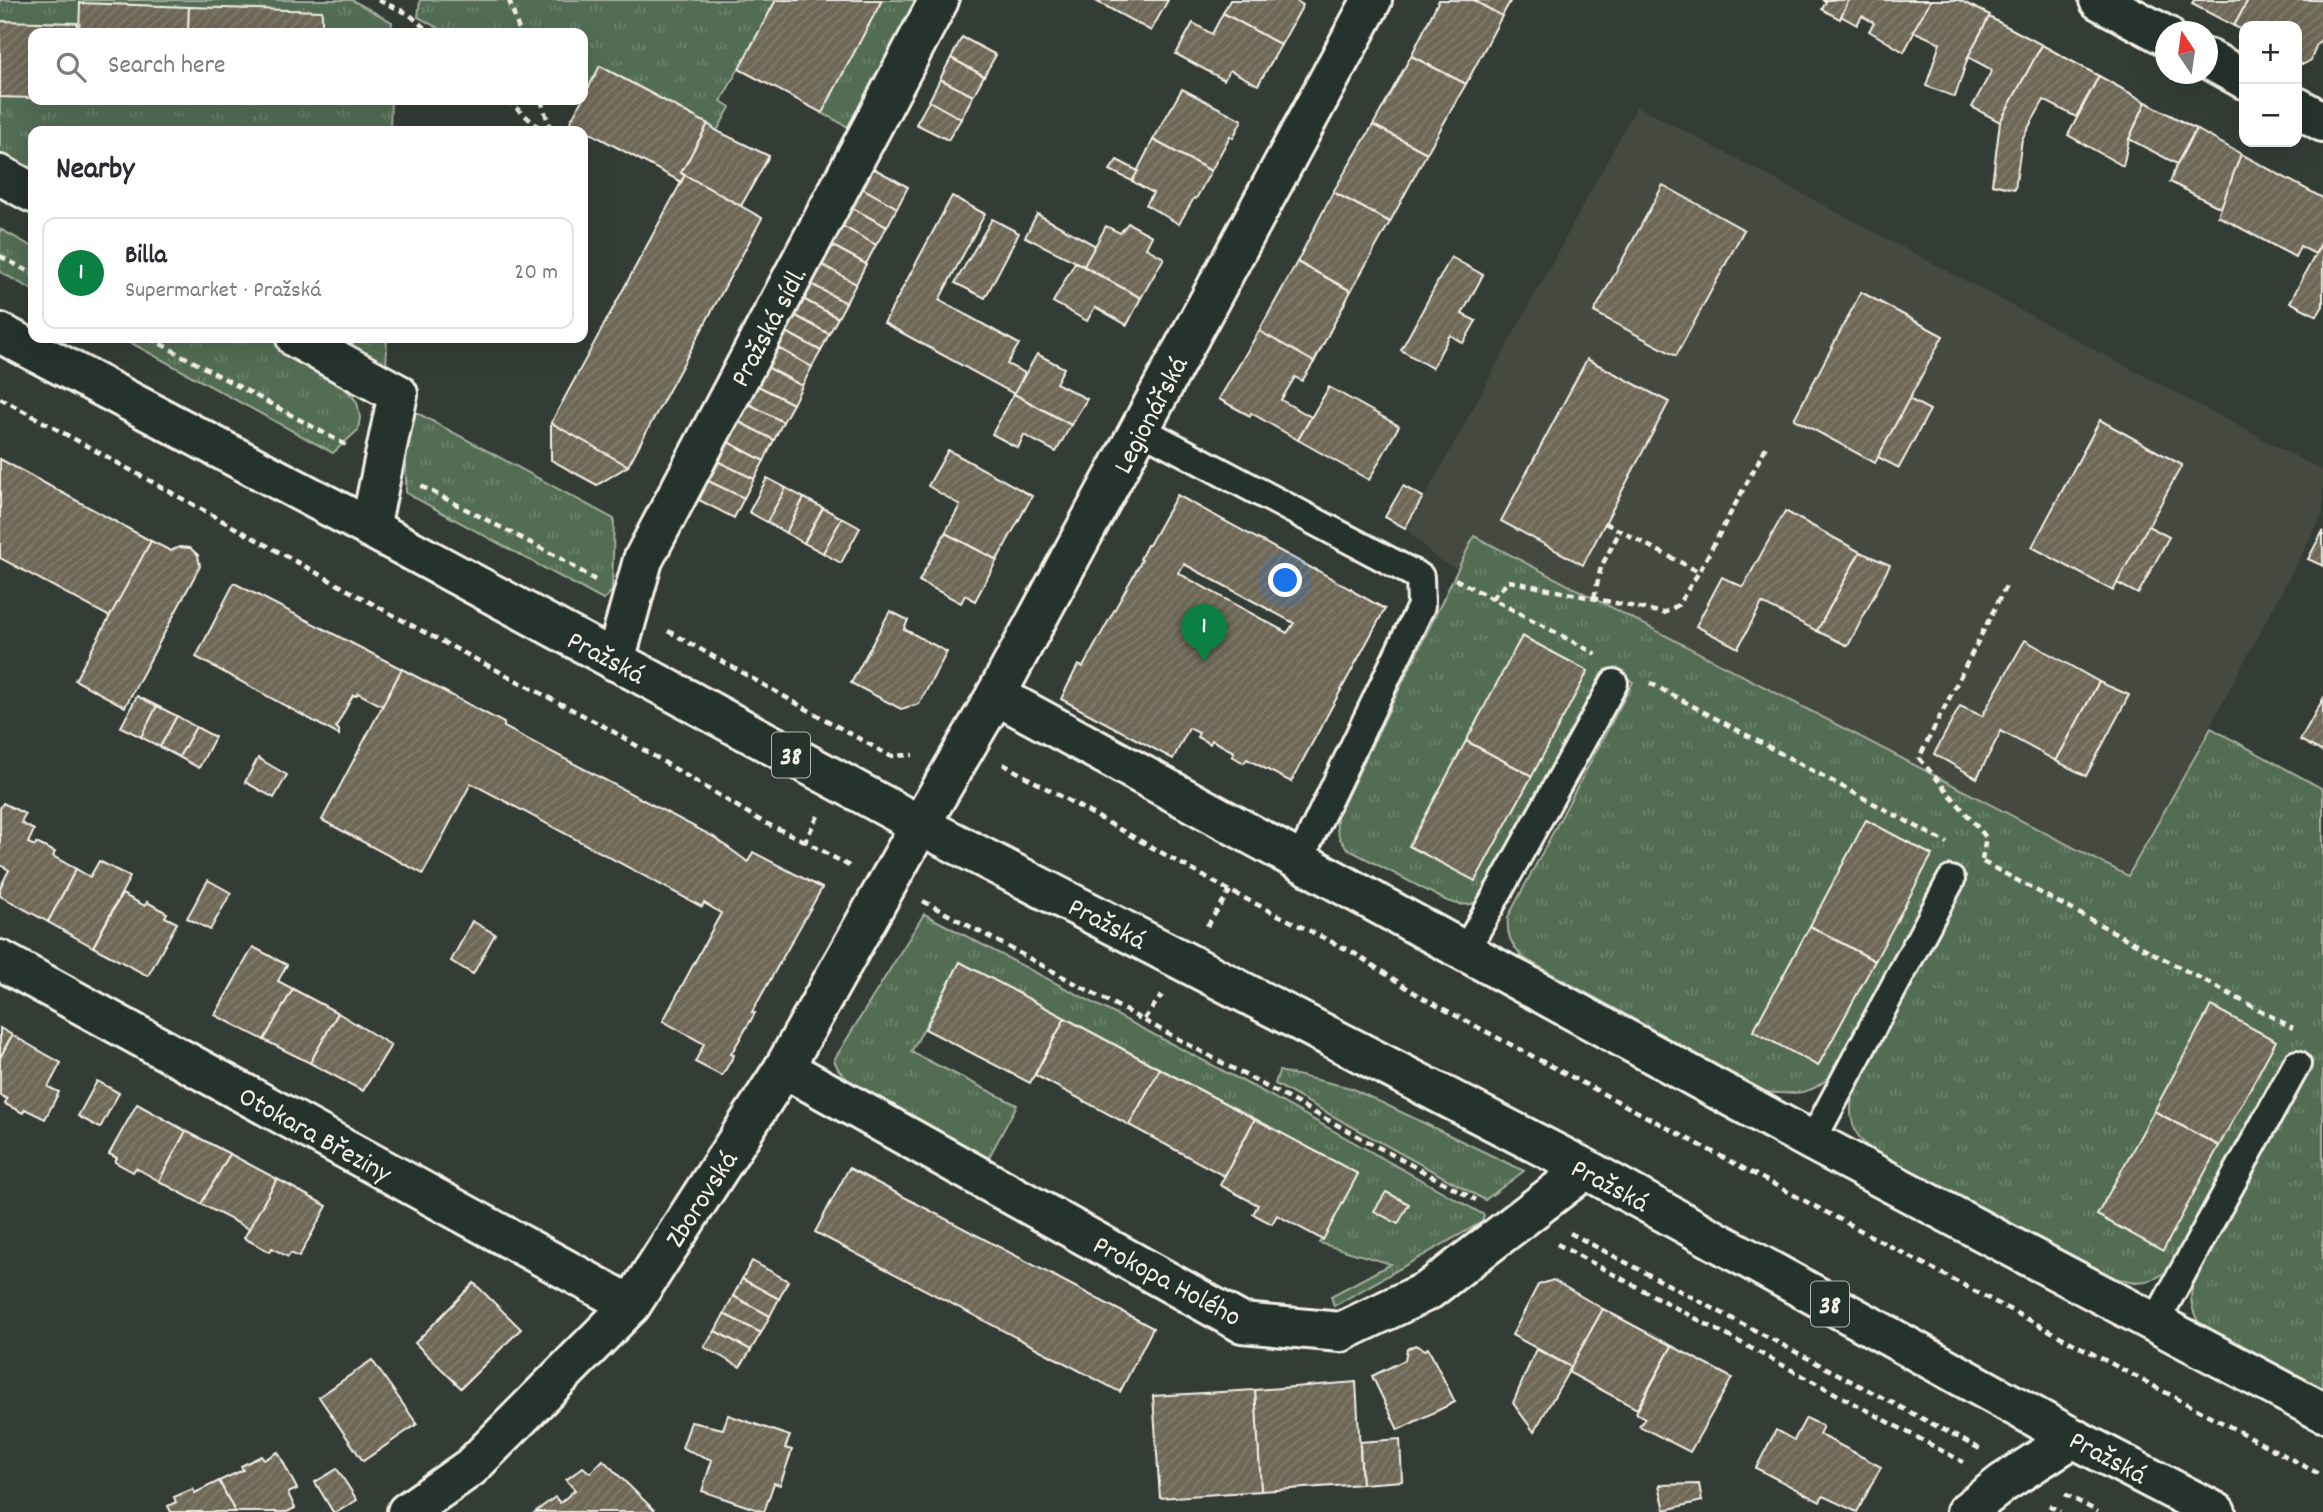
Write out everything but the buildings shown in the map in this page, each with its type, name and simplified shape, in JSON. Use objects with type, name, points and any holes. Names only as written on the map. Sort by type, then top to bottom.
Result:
[{"type":"street","name":"Pražská sídl.","points":[[615,660],[643,560],[939,0]]},
{"type":"street","name":"Legionářská","points":[[920,825],[996,695],[1372,0]]},
{"type":"street","points":[[2099,0],[2155,31]]},
{"type":"street","points":[[2218,65],[2239,76]]},
{"type":"street","points":[[0,175],[28,190]]},
{"type":"street","name":"Pražská","points":[[0,333],[370,528],[920,825],[1586,1169],[2073,1438],[2216,1512]]},
{"type":"street","points":[[305,343],[398,394],[370,528]]},
{"type":"street","points":[[996,695],[1812,1141],[2323,1412]]},
{"type":"street","name":"Zborovská","points":[[407,1512],[471,1467],[631,1305],[784,1068],[920,825]]},
{"type":"street","name":"Otokara Březiny","points":[[0,960],[631,1305]]},
{"type":"street","name":"Prokopa Holého","points":[[784,1068],[1242,1323],[1341,1332],[1429,1290],[1586,1169]]},
{"type":"street","points":[[1966,1512],[2073,1438]]},
{"type":"lane","points":[[1140,429],[1420,577],[1421,606],[1299,860]]},
{"type":"lane","points":[[1466,950],[1614,683]]},
{"type":"lane","points":[[1812,1141],[1951,880]]},
{"type":"lane","points":[[2155,1323],[2297,1064]]},
{"type":"path","points":[[378,0],[409,14],[424,28]]},
{"type":"path","points":[[509,0],[518,28]]},
{"type":"path","points":[[513,105],[537,126]]},
{"type":"path","points":[[543,105],[549,126]]},
{"type":"path","points":[[0,256],[28,271]]},
{"type":"path","points":[[159,343],[383,466],[560,558],[612,591],[640,616],[890,756],[913,755],[936,735],[998,761],[1230,891],[1354,953],[1421,997],[2323,1476]]},
{"type":"path","points":[[0,398],[422,631],[609,729],[763,822],[888,882],[1491,1208],[1522,1219],[2013,1477],[2060,1512]]},
{"type":"path","points":[[1492,598],[1509,581],[1664,613],[1678,605],[1699,572],[1766,447]]},
{"type":"path","points":[[1605,523],[1699,572]]},
{"type":"path","points":[[1594,598],[1601,567],[1620,531]]},
{"type":"path","points":[[1453,578],[1599,656]]},
{"type":"path","points":[[1982,861],[1986,837],[1919,758],[2006,586]]},
{"type":"path","points":[[1648,682],[1954,847]]},
{"type":"path","points":[[805,841],[858,738]]},
{"type":"path","points":[[1974,857],[2298,1031]]},
{"type":"path","points":[[1522,1219],[1558,1245],[2013,1477]]},
{"type":"shaded area","points":[[1637,106],[2323,471],[2323,514],[2110,913],[1436,558],[1407,530]]},
{"type":"green space","points":[[0,0],[352,0],[392,22],[391,28],[28,28],[28,105],[391,105],[390,126],[28,126],[28,174],[0,159]]},
{"type":"green space","points":[[420,0],[776,0],[721,101],[730,107],[717,131],[600,66],[588,88],[588,28],[438,28],[418,17]]},
{"type":"green space","points":[[882,0],[916,0],[848,127],[822,113]]},
{"type":"green space","points":[[0,229],[28,244],[28,287],[0,272]]},
{"type":"green space","points":[[131,343],[283,343],[332,372],[357,402],[360,417],[358,430],[333,453]]},
{"type":"green space","points":[[336,343],[387,343],[386,371]]},
{"type":"green space","points":[[406,407],[614,519],[612,591],[603,600],[406,493]]},
{"type":"green space","points":[[1474,536],[2128,876],[2211,728],[2323,789],[2323,1394],[2202,1329],[2191,1303],[2195,1280],[2310,1061],[2292,1052],[2191,1243],[2171,1267],[2142,1282],[2100,1273],[1870,1149],[1857,1134],[1851,1110],[1857,1082],[1966,875],[1949,864],[1843,1064],[1817,1087],[1800,1093],[1765,1092],[1522,957],[1510,938],[1508,917],[1633,682],[1612,669],[1494,886],[1479,901],[1462,905],[1447,901],[1351,851],[1343,844],[1337,827],[1337,817]]},
{"type":"green space","points":[[924,914],[1269,1095],[1484,1215],[1482,1222],[1334,1306],[1331,1296],[1391,1264],[1319,1243],[1358,1174],[960,962],[911,1052],[1017,1105],[987,1161],[858,1092],[838,1069],[834,1060]]},
{"type":"green space","points":[[1279,1071],[1351,1088],[1524,1171],[1485,1200],[1275,1084]]},
{"type":"place","name":"Billa","points":[[1204,662]]}]
